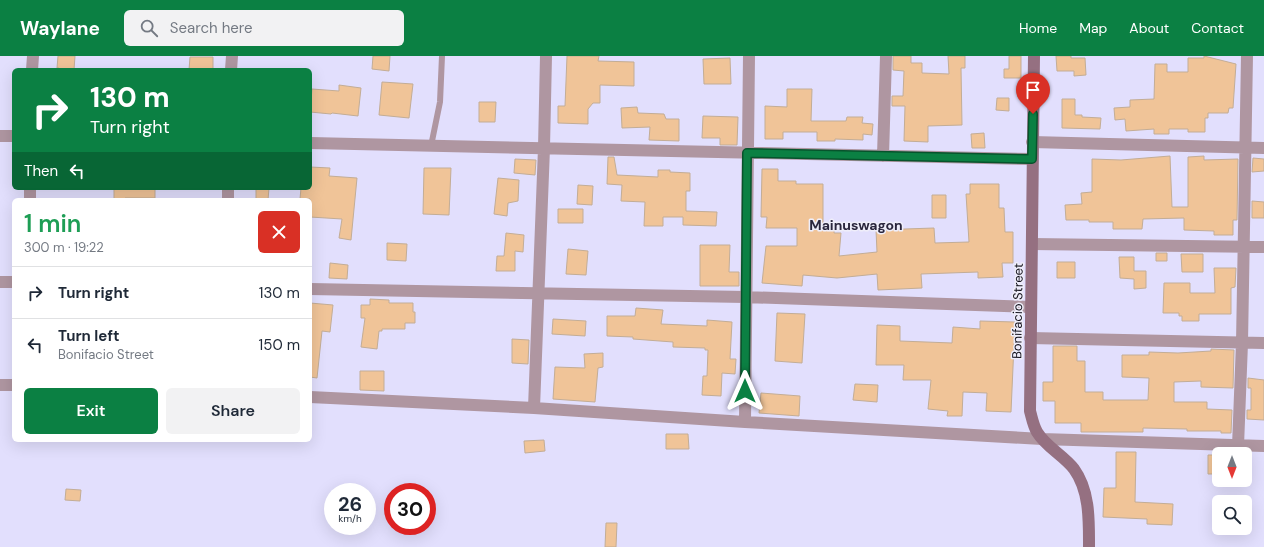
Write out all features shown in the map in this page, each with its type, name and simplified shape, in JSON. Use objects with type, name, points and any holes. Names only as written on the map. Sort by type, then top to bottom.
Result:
[{"type":"street","points":[[32,68],[33,56]]},
{"type":"street","points":[[231,68],[232,56]]},
{"type":"street","points":[[534,408],[546,56]]},
{"type":"street","points":[[745,422],[745,297],[749,56]]},
{"type":"street","points":[[883,156],[886,56]]},
{"type":"street","name":"Bonifacio Street","points":[[1034,56],[1030,411],[1036,430],[1042,439],[1073,468],[1084,488],[1088,513],[1089,547]]},
{"type":"street","points":[[1238,446],[1242,343],[1247,56]]},
{"type":"street","points":[[0,136],[12,136]]},
{"type":"street","points":[[1032,142],[1264,148]]},
{"type":"street","points":[[312,143],[1032,159]]},
{"type":"street","points":[[1032,244],[1264,247]]},
{"type":"street","points":[[0,282],[12,282]]},
{"type":"street","points":[[312,289],[745,297],[1031,307]]},
{"type":"street","points":[[1030,338],[1264,343]]},
{"type":"street","points":[[0,385],[12,385]]},
{"type":"street","points":[[312,397],[534,408],[1042,439],[1264,446]]},
{"type":"lane","points":[[430,146],[440,102],[442,56]]},
{"type":"building","points":[[58,56],[75,56],[74,68],[57,68]]},
{"type":"building","points":[[373,56],[390,56],[389,71],[372,69]]},
{"type":"building","points":[[567,56],[599,56],[598,61],[634,62],[634,86],[600,85],[600,103],[593,103],[588,109],[588,124],[558,123],[558,106],[565,106]]},
{"type":"building","points":[[893,56],[911,56],[911,63],[922,63],[922,73],[949,74],[948,56],[965,56],[965,68],[961,68],[962,125],[928,126],[928,142],[904,141],[905,106],[892,106],[892,96],[903,96],[904,71],[893,70]]},
{"type":"building","points":[[1009,56],[1021,56],[1021,78],[1004,78],[1004,69],[1009,69]]},
{"type":"building","points":[[1056,56],[1085,58],[1086,75],[1074,76],[1074,71],[1057,71]]},
{"type":"building","points":[[1204,56],[1236,64],[1233,108],[1229,108],[1228,113],[1208,113],[1208,118],[1205,118],[1205,132],[1188,132],[1188,129],[1169,129],[1169,134],[1154,134],[1154,129],[1126,131],[1125,119],[1115,120],[1114,108],[1130,107],[1130,100],[1154,99],[1155,64],[1167,64],[1167,72],[1188,72],[1188,58],[1204,58]]},
{"type":"building","points":[[190,57],[213,57],[213,68],[189,68]]},
{"type":"building","points":[[730,58],[731,84],[704,84],[703,59]]},
{"type":"building","points":[[382,82],[413,84],[409,118],[379,115]]},
{"type":"building","points":[[339,85],[361,88],[358,116],[312,112],[312,89],[339,91]]},
{"type":"building","points":[[787,89],[812,89],[811,121],[846,121],[847,117],[863,117],[862,123],[873,124],[872,135],[863,134],[863,140],[835,139],[835,141],[817,141],[817,132],[783,132],[783,139],[765,139],[765,106],[787,107]]},
{"type":"building","points":[[997,98],[1009,98],[1009,111],[996,110]]},
{"type":"building","points":[[1062,99],[1075,99],[1075,115],[1101,118],[1100,129],[1062,128]]},
{"type":"building","points":[[479,102],[496,102],[495,122],[479,122]]},
{"type":"building","points":[[637,107],[638,113],[664,114],[666,119],[679,119],[679,141],[649,140],[650,127],[622,128],[621,108]]},
{"type":"building","points":[[703,116],[738,117],[737,145],[720,145],[720,138],[702,138]]},
{"type":"building","points":[[984,133],[985,148],[972,148],[971,134]]},
{"type":"building","points":[[1170,156],[1172,207],[1188,207],[1188,157],[1204,156],[1204,160],[1238,159],[1237,220],[1233,220],[1233,235],[1214,235],[1214,231],[1184,230],[1184,218],[1143,219],[1142,229],[1113,229],[1113,222],[1066,220],[1065,205],[1082,204],[1081,193],[1092,192],[1092,159],[1121,160]]},
{"type":"building","points":[[608,157],[614,157],[617,175],[658,177],[658,170],[690,173],[690,191],[686,191],[686,211],[717,212],[716,226],[683,225],[683,217],[663,217],[663,226],[644,226],[645,202],[621,201],[622,185],[607,184]]},
{"type":"building","points":[[1253,158],[1264,159],[1264,171],[1252,172]]},
{"type":"building","points":[[515,159],[536,160],[535,175],[514,173]]},
{"type":"building","points":[[312,167],[330,168],[329,176],[357,178],[351,240],[339,238],[342,219],[312,217],[312,198],[300,198],[301,190],[312,190]]},
{"type":"building","points":[[424,168],[451,168],[449,215],[423,214]]},
{"type":"building","points":[[762,169],[778,169],[778,181],[796,181],[796,184],[823,184],[823,223],[835,224],[834,233],[841,233],[839,256],[877,252],[876,230],[934,228],[935,243],[969,242],[966,194],[970,194],[970,184],[999,184],[999,208],[1004,208],[1005,232],[1013,232],[1013,263],[1002,263],[1003,277],[978,278],[978,272],[921,274],[922,288],[878,290],[877,274],[837,278],[803,275],[802,286],[762,283],[766,246],[797,246],[797,228],[766,228],[767,217],[761,217]]},
{"type":"building","points":[[498,178],[519,180],[518,201],[508,203],[507,216],[494,214]]},
{"type":"building","points":[[578,185],[593,186],[592,205],[577,204]]},
{"type":"building","points":[[114,190],[155,190],[155,198],[114,198]]},
{"type":"building","points":[[256,190],[269,190],[268,198],[256,198]]},
{"type":"building","points":[[932,195],[946,195],[946,218],[932,218]]},
{"type":"building","points":[[1252,201],[1264,202],[1264,218],[1252,218]]},
{"type":"building","points":[[558,209],[583,209],[583,223],[558,223]]},
{"type":"building","points":[[506,233],[524,235],[523,252],[515,251],[515,271],[496,271],[497,256],[504,256]]},
{"type":"building","points":[[387,243],[407,244],[406,261],[387,260]]},
{"type":"building","points":[[700,245],[730,245],[729,272],[739,272],[739,286],[700,286]]},
{"type":"building","points":[[568,249],[588,251],[586,275],[566,274]]},
{"type":"building","points":[[1156,253],[1167,253],[1167,261],[1156,261]]},
{"type":"building","points":[[1181,254],[1203,254],[1203,272],[1182,272]]},
{"type":"building","points":[[1119,257],[1134,257],[1134,271],[1146,271],[1146,288],[1134,289],[1134,279],[1120,278]]},
{"type":"building","points":[[1057,262],[1075,262],[1075,278],[1057,278]]},
{"type":"building","points":[[330,263],[348,265],[347,279],[329,278]]},
{"type":"building","points":[[1214,268],[1236,268],[1235,287],[1231,288],[1231,314],[1199,314],[1199,321],[1182,321],[1182,316],[1179,316],[1179,313],[1163,313],[1164,283],[1190,283],[1190,293],[1215,293]]},
{"type":"building","points":[[370,299],[389,300],[389,303],[413,303],[415,323],[405,323],[405,329],[382,329],[382,331],[379,331],[377,349],[361,347],[365,318],[361,318],[361,305],[370,305]]},
{"type":"building","points":[[312,303],[333,305],[330,332],[322,331],[317,378],[312,377]]},
{"type":"building","points":[[636,308],[663,310],[661,324],[707,326],[707,320],[732,322],[730,359],[736,359],[735,374],[722,373],[721,396],[702,395],[703,376],[707,376],[708,350],[705,350],[705,348],[673,347],[673,342],[633,339],[633,337],[607,336],[607,316],[635,316]]},
{"type":"building","points":[[777,313],[805,314],[802,363],[775,361]]},
{"type":"building","points":[[553,319],[586,321],[585,336],[552,334]]},
{"type":"building","points":[[980,321],[1015,322],[1011,412],[986,411],[987,393],[963,392],[962,416],[947,416],[948,411],[928,409],[931,380],[903,380],[904,365],[876,365],[877,325],[900,326],[900,341],[952,343],[953,327],[980,329]]},
{"type":"building","points":[[512,339],[529,340],[528,364],[512,363]]},
{"type":"building","points":[[1053,346],[1077,346],[1077,361],[1085,361],[1085,392],[1103,392],[1103,400],[1148,400],[1149,378],[1122,377],[1122,355],[1149,355],[1149,352],[1178,353],[1211,351],[1211,349],[1234,350],[1233,388],[1201,387],[1201,381],[1174,382],[1174,402],[1207,402],[1207,409],[1232,410],[1231,433],[1221,433],[1221,431],[1187,431],[1187,429],[1143,428],[1143,432],[1081,432],[1081,423],[1055,423],[1055,401],[1043,401],[1043,382],[1053,382]]},
{"type":"building","points":[[603,353],[603,367],[598,368],[595,402],[553,399],[555,367],[585,368],[584,354]]},
{"type":"building","points":[[360,371],[384,371],[384,391],[360,390]]},
{"type":"building","points":[[1248,378],[1264,380],[1264,420],[1247,419],[1247,410],[1251,410],[1251,388],[1248,388]]},
{"type":"building","points":[[855,384],[878,385],[877,402],[853,400]]},
{"type":"building","points":[[761,393],[800,396],[799,416],[759,413]]},
{"type":"building","points":[[666,434],[688,434],[689,449],[666,449]]},
{"type":"building","points":[[544,440],[545,451],[525,453],[524,441]]},
{"type":"building","points":[[1116,452],[1136,452],[1135,502],[1173,504],[1172,525],[1147,524],[1147,519],[1103,517],[1104,488],[1116,488]]},
{"type":"building","points":[[1208,455],[1212,455],[1212,474],[1208,474]]},
{"type":"building","points":[[66,489],[81,490],[80,501],[65,500]]},
{"type":"building","points":[[606,523],[617,523],[616,547],[605,547]]},
{"type":"district","name":"Mainuswagon","points":[[856,225]]},
{"type":"route","points":[[745,391],[747,153],[1032,159],[1033,114]]}]
